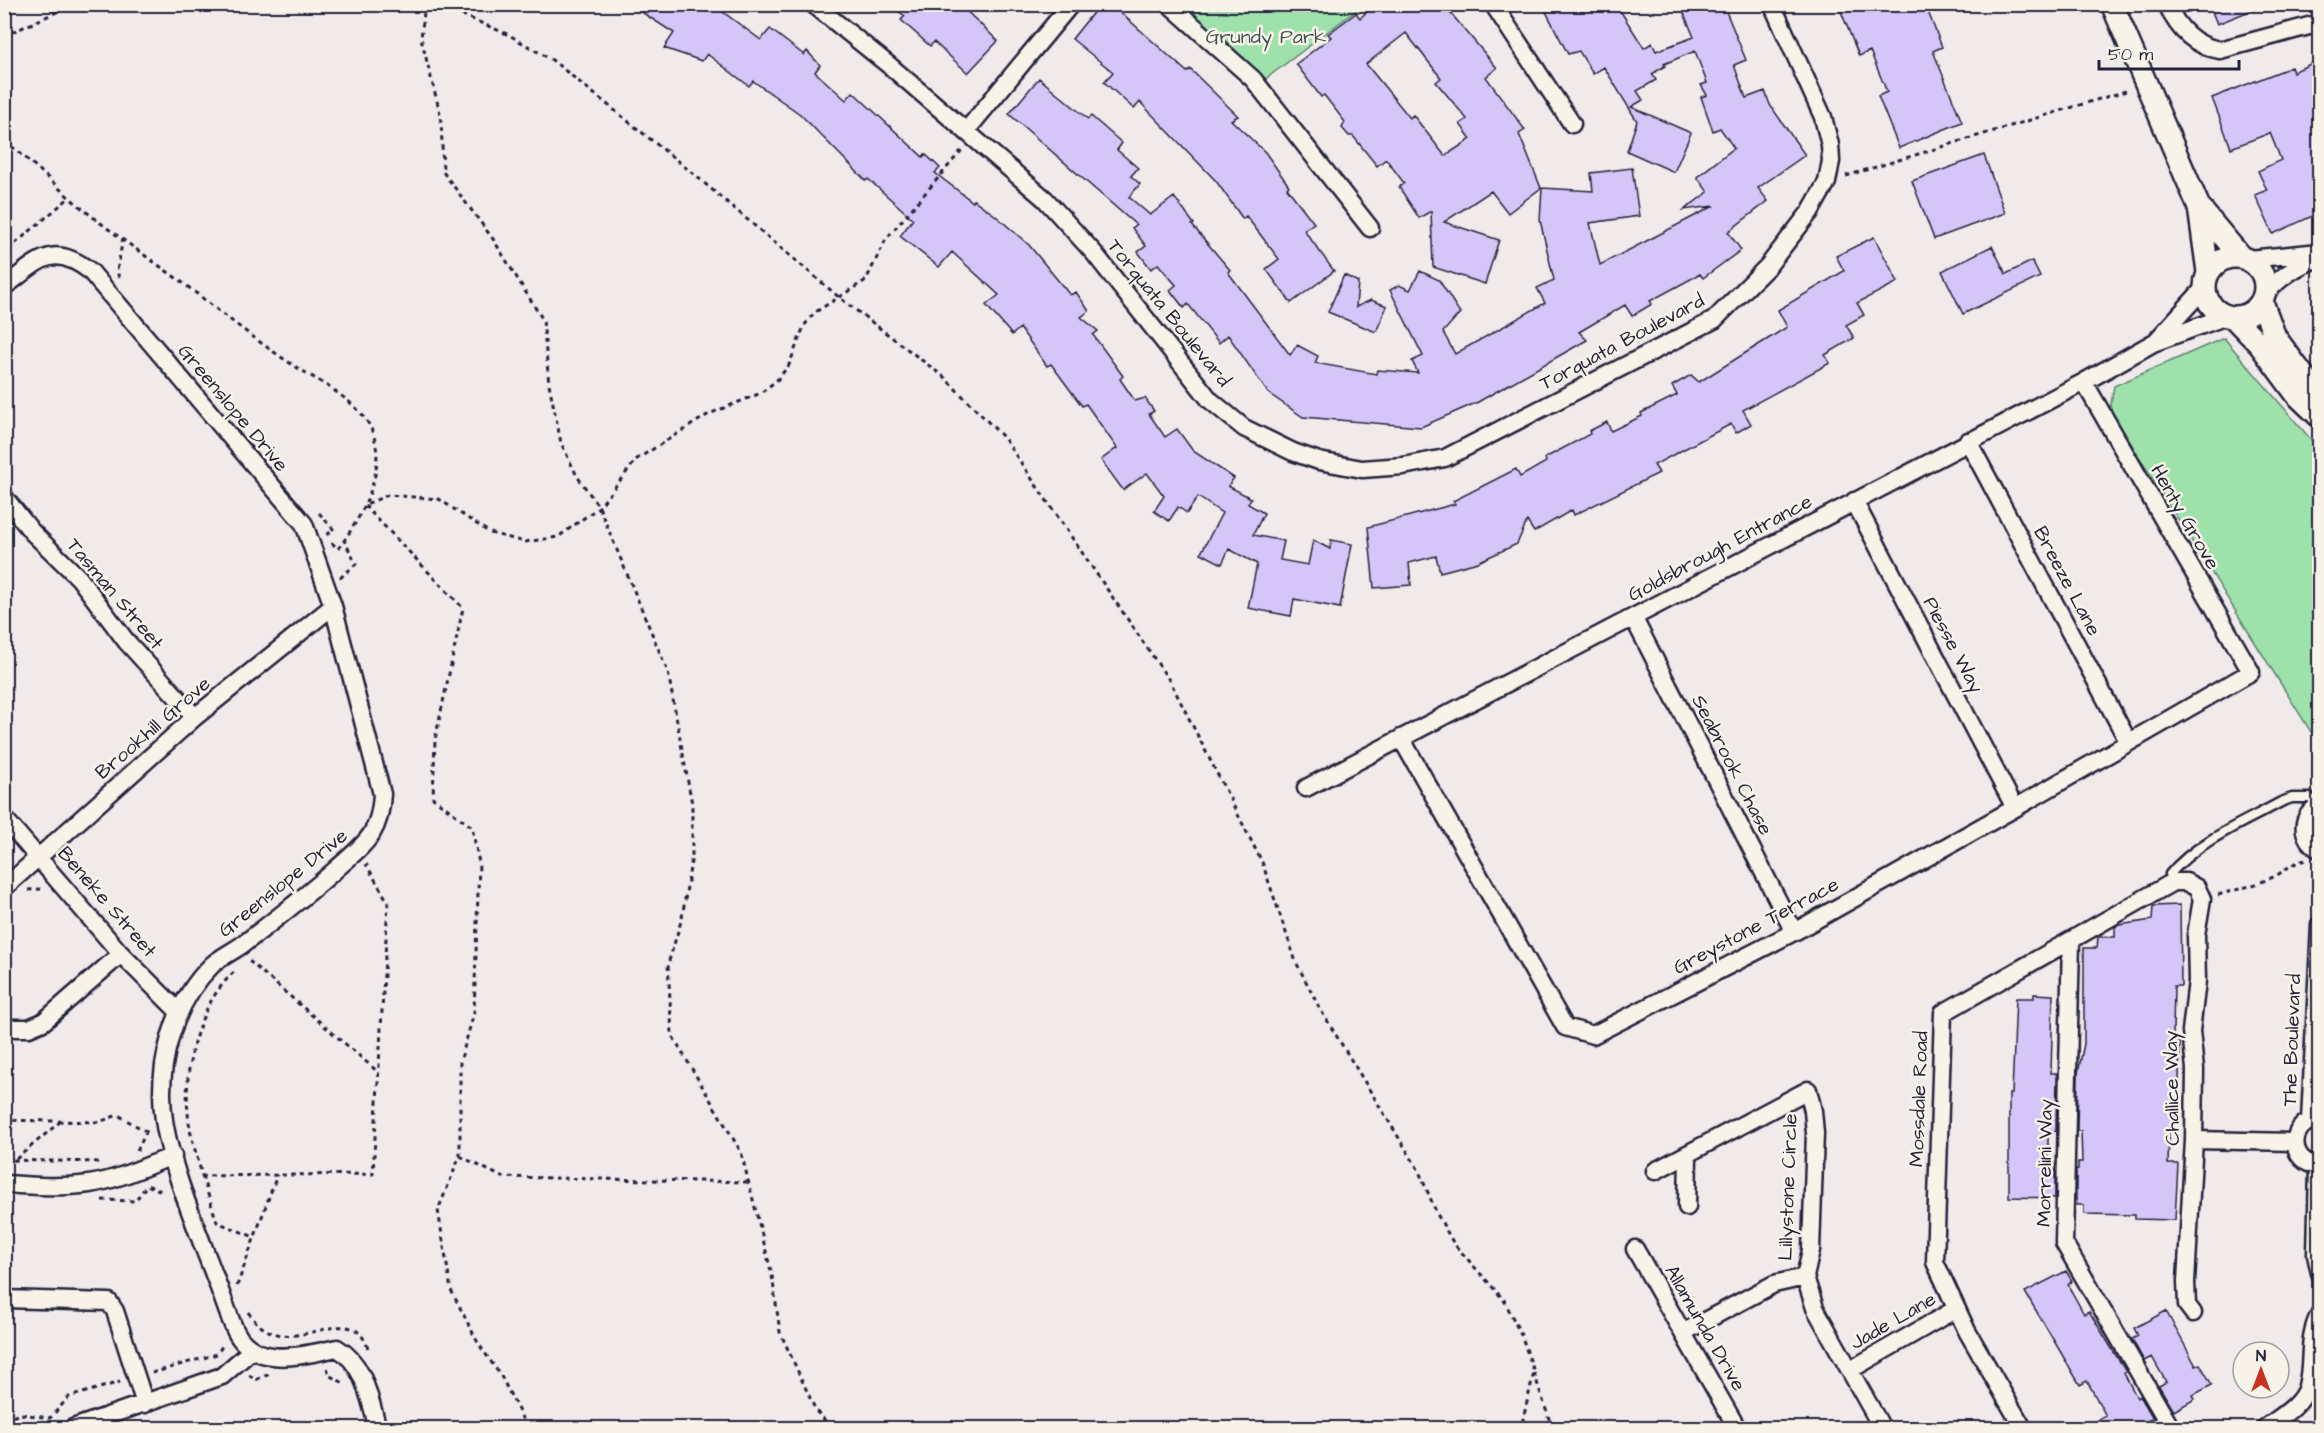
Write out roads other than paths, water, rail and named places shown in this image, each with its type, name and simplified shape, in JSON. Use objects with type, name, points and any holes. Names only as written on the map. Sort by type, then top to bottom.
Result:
[{"type":"street","name":"Torquata Boulevard","points":[[813,4],[1045,199],[1094,253],[1210,400],[1244,428],[1293,452],[1319,461],[1362,470],[1403,466],[1445,458],[1714,320],[1768,266],[1810,212],[1827,182],[1830,153],[1823,117],[1772,4]]},
{"type":"street","points":[[970,134],[1071,4]]},
{"type":"street","points":[[1169,4],[1253,79],[1370,228]]},
{"type":"street","points":[[1493,4],[1572,124]]},
{"type":"street","points":[[2112,4],[2199,207],[2244,258],[2261,270],[2266,287],[2263,298],[2275,337],[2319,398]]},
{"type":"street","points":[[2167,4],[2190,38],[2204,47],[2220,50],[2319,23]]},
{"type":"street","points":[[2199,207],[2206,280],[2211,306],[2230,317],[2260,345],[2297,395],[2319,417]]},
{"type":"street","points":[[2206,280],[2221,259],[2319,252]]},
{"type":"street","name":"Greenslope Drive","points":[[4,287],[40,261],[57,254],[74,259],[90,272],[304,524],[333,606],[382,794],[381,818],[368,840],[305,897],[213,964],[179,1012],[170,1035],[163,1084],[164,1119],[168,1137],[236,1332],[252,1350]]},
{"type":"street","points":[[2230,317],[2250,314],[2278,280],[2293,268],[2319,257]]},
{"type":"street","name":"Goldsbrough Entrance","points":[[2153,344],[2206,280]]},
{"type":"street","name":"Goldsbrough Entrance","points":[[1306,788],[2153,344],[2230,317]]},
{"type":"street","name":"Henty Grove","points":[[2084,382],[2251,672]]},
{"type":"street","name":"Breeze Lane","points":[[1968,441],[2128,741]]},
{"type":"street","name":"Tasman Street","points":[[4,497],[32,532],[79,578],[126,641],[195,717]]},
{"type":"street","name":"Piesse Way","points":[[1854,501],[2015,808]]},
{"type":"street","name":"Brookhill Grove","points":[[10,882],[195,717],[333,606]]},
{"type":"street","name":"Seabrook Chase","points":[[1633,617],[1794,932]]},
{"type":"street","name":"Greystone Terrace","points":[[1401,738],[1565,1027],[1593,1035],[1794,932],[2251,672]]},
{"type":"street","points":[[2316,854],[2304,833],[2304,822],[2309,812],[2319,805]]},
{"type":"street","name":"Beneke Street","points":[[4,818],[121,954],[179,1012]]},
{"type":"street","name":"Challice Way","points":[[2173,882],[2186,882],[2198,888],[2202,899],[2196,935],[2197,981],[2191,1031],[2195,1069],[2194,1140],[2186,1282],[2187,1305],[2193,1313]]},
{"type":"street","name":"Mossdale Road","points":[[2023,1428],[1956,1310],[1935,1262],[1943,1013],[2173,882]]},
{"type":"street","name":"The Boulevard","points":[[2315,1119],[2319,926]]},
{"type":"street","name":"Morrelini Way","points":[[2071,941],[2064,1243],[2171,1428]]},
{"type":"street","points":[[4,1028],[29,1028],[43,1022],[121,954]]},
{"type":"street","name":"Lillystone Circle","points":[[1655,1171],[1808,1090],[1815,1133],[1811,1250],[1805,1277],[1815,1308],[1882,1428]]},
{"type":"street","points":[[2315,1119],[2301,1126],[2295,1135],[2295,1142],[2298,1156],[2307,1164],[2319,1166],[2316,1255],[2319,1273]]},
{"type":"street","points":[[2194,1140],[2295,1142]]},
{"type":"street","points":[[1687,1207],[1688,1155]]},
{"type":"street","points":[[4,1185],[53,1187],[89,1184],[112,1179],[173,1156]]},
{"type":"street","name":"Allamunda Drive","points":[[1635,1249],[1737,1428]]},
{"type":"street","name":"Lillystone Circle","points":[[1684,1332],[1774,1284],[1805,1277]]},
{"type":"street","points":[[4,1299],[109,1302],[115,1311],[146,1404]]},
{"type":"street","name":"Jade Lane","points":[[1850,1370],[1956,1310]]},
{"type":"street","points":[[2265,1428],[2287,1412],[2307,1388],[2311,1330],[2319,1313]]},
{"type":"street","points":[[73,1428],[222,1377],[252,1350],[268,1356],[294,1357],[337,1348],[350,1356],[364,1380],[378,1428]]},
{"type":"lane","points":[[2173,882],[2170,874],[2190,854],[2205,843],[2281,802],[2292,798],[2310,798],[2319,805]]},
{"type":"park label","name":"Grundy Park","points":[[1266,37]]}]
